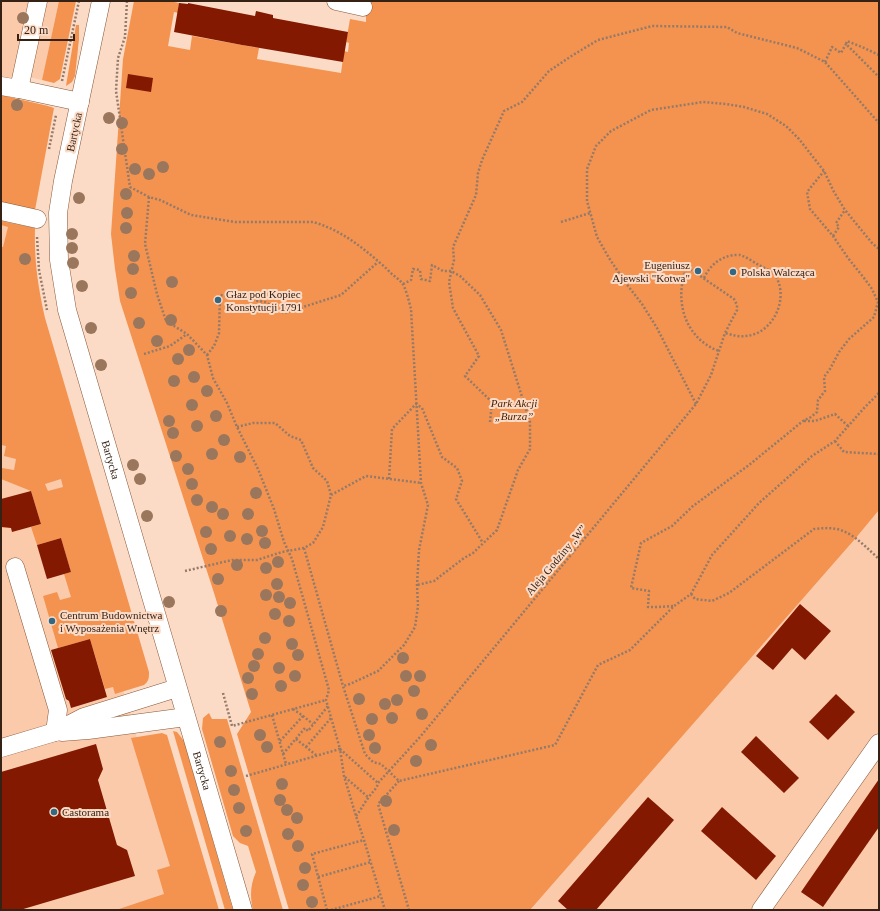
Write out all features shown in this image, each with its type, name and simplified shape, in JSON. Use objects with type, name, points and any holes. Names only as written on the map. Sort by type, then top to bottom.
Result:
[{"type":"street","points":[[19,89],[38,1]]},
{"type":"street","name":"Bartycka","points":[[101,1],[63,181],[58,213],[59,260],[66,310],[243,910]]},
{"type":"street","points":[[336,1],[363,6]]},
{"type":"street","points":[[1,86],[80,102]]},
{"type":"street","points":[[1,211],[37,219]]},
{"type":"street","points":[[15,567],[58,710],[55,732]]},
{"type":"street","points":[[1,748],[55,732],[84,717],[177,688]]},
{"type":"street","points":[[55,732],[88,730],[186,717]]},
{"type":"street","points":[[761,910],[879,743]]},
{"type":"path","points":[[127,1],[125,37],[118,58],[116,91],[130,187],[149,197],[160,200],[192,215],[235,222],[313,222],[325,225],[349,239],[403,284],[411,309],[421,483],[428,505],[419,550],[417,585],[418,606],[415,627],[404,645],[378,671],[343,686]]},
{"type":"path","points":[[490,422],[492,402],[465,376],[479,356],[453,308],[449,282],[454,260],[453,247],[476,195],[478,173],[482,160],[504,111],[522,102],[548,71],[598,40],[652,26],[727,27],[737,33],[797,48],[825,62],[879,123]]},
{"type":"path","points":[[825,62],[832,47],[841,53],[847,41],[879,55]]},
{"type":"path","points":[[846,44],[879,77]]},
{"type":"path","points":[[696,404],[657,328],[642,304],[624,282],[597,237],[586,201],[588,169],[596,146],[611,131],[651,110],[703,102],[744,107],[767,114],[786,126],[799,139],[824,171],[845,210],[872,243],[879,249]]},
{"type":"path","points":[[674,606],[648,607],[649,591],[631,588],[641,543],[672,526],[693,506],[803,421],[817,412],[818,400],[825,391],[824,377],[839,352],[849,339],[874,317],[878,302],[872,289],[833,236],[810,209],[807,192],[824,171]]},
{"type":"path","points":[[149,197],[144,244],[157,294],[166,321],[187,334],[207,355],[213,378],[227,403],[258,469],[274,510],[284,542],[292,559],[329,690],[326,700],[340,749],[344,776],[385,910]]},
{"type":"path","points":[[833,236],[839,227],[836,223],[845,210]]},
{"type":"path","points":[[561,222],[590,214]]},
{"type":"path","points":[[719,351],[708,346],[691,331],[682,308],[682,285],[687,267],[704,278],[707,272],[720,259],[740,255],[774,273],[778,282],[780,302],[774,319],[757,333],[745,336],[735,336],[725,333]]},
{"type":"path","points":[[207,355],[214,346],[219,333],[220,295],[265,302],[284,313],[341,295],[378,262]]},
{"type":"path","points":[[403,284],[411,280],[413,269],[420,270],[422,280],[430,281],[432,265],[443,271],[451,271],[460,276],[480,295],[501,330],[530,422],[530,449],[518,470],[497,530],[473,553],[434,581],[417,585]]},
{"type":"path","name":"Aleja Godziny „W”","points":[[356,816],[377,787],[378,783],[420,737],[696,404],[711,375],[725,333],[737,310],[737,305],[734,299],[704,278]]},
{"type":"path","points":[[144,354],[170,346],[187,334]]},
{"type":"path","points":[[409,910],[378,804],[399,781],[556,745],[598,665],[630,650],[674,606],[691,594],[712,555],[759,503],[812,456],[835,441],[879,393]]},
{"type":"path","points":[[416,404],[422,408],[442,457],[457,468],[462,480],[456,500],[483,543]]},
{"type":"path","points":[[389,479],[392,429],[416,404]]},
{"type":"path","points":[[803,421],[816,421],[835,414],[848,426]]},
{"type":"path","points":[[185,571],[232,560],[257,560],[282,552],[304,548],[313,543],[323,527],[331,495],[327,481],[314,468],[301,440],[290,436],[275,423],[252,423],[237,427]]},
{"type":"path","points":[[835,441],[844,452],[879,454]]},
{"type":"path","points":[[331,495],[366,476],[421,483]]},
{"type":"path","points":[[691,594],[695,599],[712,601],[729,593],[814,529],[829,528],[843,531],[856,539],[879,559]]},
{"type":"path","points":[[304,548],[343,686],[365,754],[373,762],[381,764],[399,781]]},
{"type":"path","points":[[223,693],[232,726],[326,700]]},
{"type":"path","points":[[283,754],[305,728],[308,731],[328,706]]},
{"type":"path","points":[[293,709],[313,724]]},
{"type":"path","points":[[272,715],[286,764]]},
{"type":"path","points":[[280,741],[303,716]]},
{"type":"path","points":[[306,747],[331,718]]},
{"type":"path","points":[[296,739],[317,756]]},
{"type":"path","points":[[246,776],[340,749]]},
{"type":"path","points":[[340,749],[378,783]]},
{"type":"path","points":[[344,776],[368,798]]},
{"type":"path","points":[[327,910],[312,854],[364,840]]},
{"type":"path","points":[[318,877],[371,862]]},
{"type":"path","points":[[331,910],[381,896]]},
{"type":"shaded area","points":[[1,1],[59,1],[42,80],[29,77],[8,78],[1,82]]},
{"type":"shaded area","name":"Centrum Budownictwa i Wyposażenia Wnętrz","points":[[1,203],[5,210],[82,549],[187,910],[1,910]]},
{"type":"shaded area","points":[[879,510],[879,910],[530,910],[855,539]]},
{"type":"green space","points":[[59,1],[76,1],[60,79],[54,83],[42,80]]},
{"type":"green space","name":"Park Akcji „Burza”","points":[[134,1],[170,1],[179,3],[178,13],[174,12],[168,46],[190,50],[192,36],[259,48],[257,59],[341,73],[344,51],[348,52],[349,43],[346,42],[350,19],[366,22],[369,1],[879,1],[879,510],[530,910],[289,910],[237,734],[251,712],[120,301],[111,234],[123,59]]},
{"type":"green space","points":[[76,25],[79,25],[79,39],[75,76],[72,82],[66,86]]},
{"type":"green space","points":[[1,95],[54,108],[35,210],[1,203]]},
{"type":"green space","points":[[1,221],[35,228],[37,273],[45,318],[149,672],[147,682],[144,685],[115,694],[113,687],[105,689],[90,639],[58,648],[43,596],[57,592],[60,600],[71,597],[64,574],[71,572],[61,538],[37,545],[31,527],[41,524],[31,491],[1,479],[2,468],[14,470],[16,459],[4,456],[6,446],[1,445],[1,247],[3,247],[8,227],[1,225]],"holes":[[[61,479],[63,487],[48,491],[45,484]]]},
{"type":"green space","points":[[209,713],[212,719],[227,719],[283,910],[253,910],[251,891],[256,872],[248,846],[240,843],[233,836],[202,729],[203,718]]},
{"type":"green space","points":[[173,731],[177,732],[184,741],[233,910],[225,910]]},
{"type":"green space","points":[[162,733],[167,735],[219,910],[116,910],[164,894],[157,870],[170,866],[131,738]]},
{"type":"building","points":[[179,3],[188,3],[255,16],[256,11],[273,15],[273,18],[348,32],[343,62],[174,32]]},
{"type":"building","points":[[128,74],[153,78],[151,92],[126,88]]},
{"type":"building","points":[[31,491],[41,524],[12,532],[11,528],[1,527],[1,499]]},
{"type":"building","points":[[61,538],[71,572],[47,579],[37,545]]},
{"type":"building","points":[[800,604],[831,631],[805,660],[792,648],[773,670],[756,656]]},
{"type":"building","points":[[90,639],[107,697],[71,708],[69,701],[66,699],[51,650]]},
{"type":"building","points":[[836,694],[855,712],[828,740],[809,722]]},
{"type":"building","points":[[756,736],[799,778],[784,793],[741,752]]},
{"type":"building","name":"Castorama","points":[[96,744],[103,769],[98,780],[117,845],[127,850],[135,876],[20,910],[1,910],[1,772]]},
{"type":"building","points":[[879,779],[879,827],[823,907],[801,892]]},
{"type":"building","points":[[648,797],[674,820],[596,910],[568,910],[558,901]]},
{"type":"building","points":[[722,807],[776,856],[756,880],[701,831]]},
{"type":"place","name":"Eugeniusz Ajewski \"Kotwa\"","points":[[698,271]]},
{"type":"place","name":"Polska Walcząca","points":[[733,272]]},
{"type":"place","name":"Głaz pod Kopiec Konstytucji 1791","points":[[218,300]]},
{"type":"place","name":"Centrum Budownictwa i Wyposażenia Wnętrz","points":[[52,621]]},
{"type":"place","name":"Castorama","points":[[54,812]]}]
